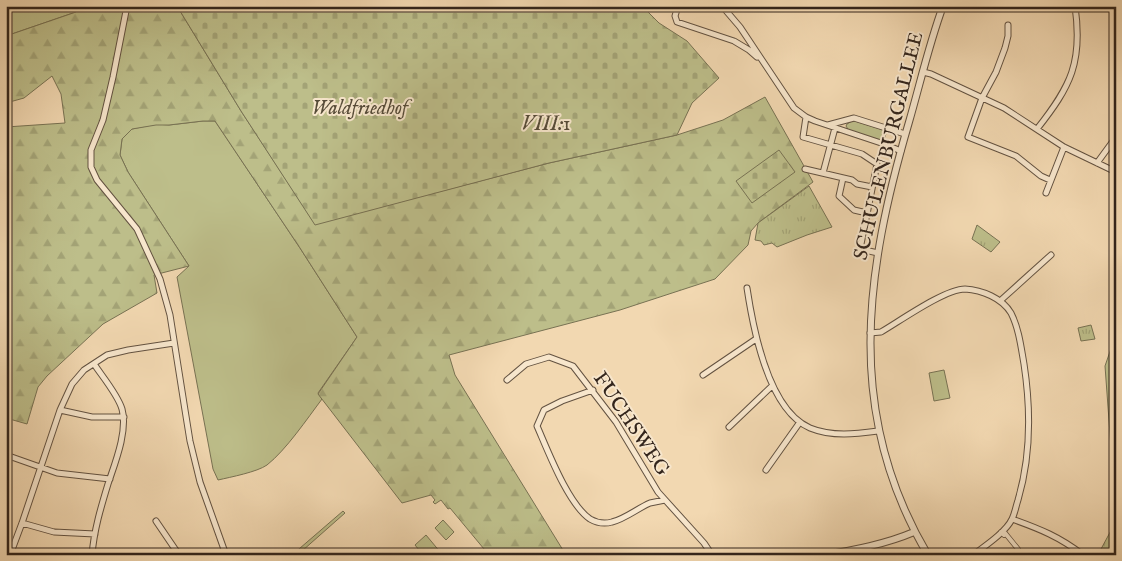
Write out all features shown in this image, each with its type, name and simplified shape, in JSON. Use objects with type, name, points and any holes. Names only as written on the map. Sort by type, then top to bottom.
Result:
[{"type":"street","points":[[127,6],[103,120],[91,150],[91,167],[97,180],[137,229],[160,280],[167,304],[186,418],[198,474],[226,555]]},
{"type":"street","points":[[678,6],[677,22],[734,41],[762,61]]},
{"type":"street","points":[[722,6],[740,27],[794,108],[806,117],[901,151]]},
{"type":"street","name":"SCHULENBURGALLEE","points":[[928,555],[914,532],[897,493],[878,431],[870,372],[870,334],[872,301],[882,226],[905,134],[943,6]]},
{"type":"street","points":[[1037,129],[1064,91],[1072,72],[1078,42],[1075,6]]},
{"type":"street","points":[[1008,25],[1005,48],[996,72],[982,98],[968,137],[1016,156],[1041,176],[1050,180]]},
{"type":"street","points":[[923,72],[1004,108],[1064,147],[1115,172]]},
{"type":"street","points":[[806,117],[802,137],[862,154],[877,164],[860,248],[878,254]]},
{"type":"street","points":[[826,125],[854,118],[905,134]]},
{"type":"street","points":[[823,173],[835,128]]},
{"type":"street","points":[[1097,163],[1116,137]]},
{"type":"street","points":[[1046,193],[1064,147]]},
{"type":"street","points":[[805,169],[852,180],[857,184],[872,187]]},
{"type":"street","points":[[843,178],[839,196],[854,210],[867,213]]},
{"type":"street","points":[[1000,301],[1051,255]]},
{"type":"street","points":[[747,288],[756,339],[772,386],[789,411],[800,422],[825,432],[844,434],[878,431]]},
{"type":"street","points":[[870,334],[881,332],[940,297],[956,290],[979,291],[990,295],[1000,301],[1010,312],[1020,339],[1028,392],[1030,429],[1023,484],[1012,519],[1001,532],[973,555]]},
{"type":"street","points":[[703,374],[756,339]]},
{"type":"street","points":[[10,555],[60,410],[72,384],[84,370],[107,355],[174,343]]},
{"type":"street","name":"FUCHSWEG","points":[[507,380],[526,364],[549,357],[573,366],[616,422],[658,492],[704,543],[712,555]]},
{"type":"street","points":[[92,555],[95,534],[122,434],[124,417],[120,403],[94,364]]},
{"type":"street","points":[[729,427],[772,386]]},
{"type":"street","points":[[593,390],[562,401],[544,410],[537,426],[562,482],[571,496],[590,519],[601,523],[614,522],[650,503],[665,500]]},
{"type":"street","points":[[60,410],[92,417],[124,417]]},
{"type":"street","points":[[766,470],[800,422]]},
{"type":"street","points":[[6,455],[57,473],[110,479]]},
{"type":"street","points":[[1012,519],[1040,529],[1068,543],[1083,555]]},
{"type":"street","points":[[156,521],[180,555]]},
{"type":"street","points":[[22,523],[54,532],[95,534]]},
{"type":"street","points":[[824,555],[852,550],[914,532]]},
{"type":"street","points":[[1001,532],[1004,535],[1005,533],[1021,555]]},
{"type":"street","points":[[168,555],[175,549]]},
{"type":"green space","points":[[6,6],[78,6],[76,12],[6,36]]},
{"type":"green space","points":[[78,6],[177,6],[241,111],[315,224],[549,163],[677,135],[723,120],[765,97],[813,182],[758,223],[751,231],[748,245],[715,279],[620,310],[449,355],[455,375],[566,555],[489,555],[450,508],[448,509],[441,500],[435,504],[433,502],[435,500],[431,495],[402,503],[318,394],[357,337],[215,121],[156,125],[132,129],[122,139],[120,155],[128,172],[189,266],[154,275],[157,293],[103,324],[47,376],[38,387],[27,424],[6,418],[6,127],[65,123],[61,94],[52,76],[24,98],[6,103],[6,36],[76,12]]},
{"type":"green space","name":"Waldfriedhof","points":[[177,6],[642,6],[659,23],[687,41],[719,78],[692,103],[677,135],[549,163],[315,225],[241,111]]},
{"type":"green space","points":[[215,121],[357,337],[318,393],[322,399],[282,451],[263,468],[218,480],[213,469],[177,277],[189,266],[128,172],[120,155],[122,139],[132,129],[156,124],[169,125]]},
{"type":"green space","points":[[852,121],[887,131],[883,142],[849,131],[846,126]]},
{"type":"green space","points":[[779,150],[795,172],[752,203],[736,181]]},
{"type":"green space","points":[[809,186],[832,227],[777,247],[772,243],[764,245],[761,241],[755,240],[758,223]]},
{"type":"green space","points":[[977,225],[1000,242],[991,252],[972,239]]},
{"type":"green space","points":[[1091,325],[1095,339],[1081,341],[1078,328]]},
{"type":"green space","points":[[1115,337],[1116,555],[1101,555],[1101,549],[1114,525],[1113,475],[1105,366]]},
{"type":"green space","points":[[944,370],[950,398],[934,401],[929,373]]},
{"type":"green space","points":[[343,511],[345,513],[302,551],[305,555],[292,555]]},
{"type":"green space","points":[[443,520],[454,532],[446,540],[435,528]]},
{"type":"green space","points":[[426,535],[441,553],[438,555],[423,555],[415,545]]},
{"type":"park label","name":"VIII:1","points":[[546,124]]}]
